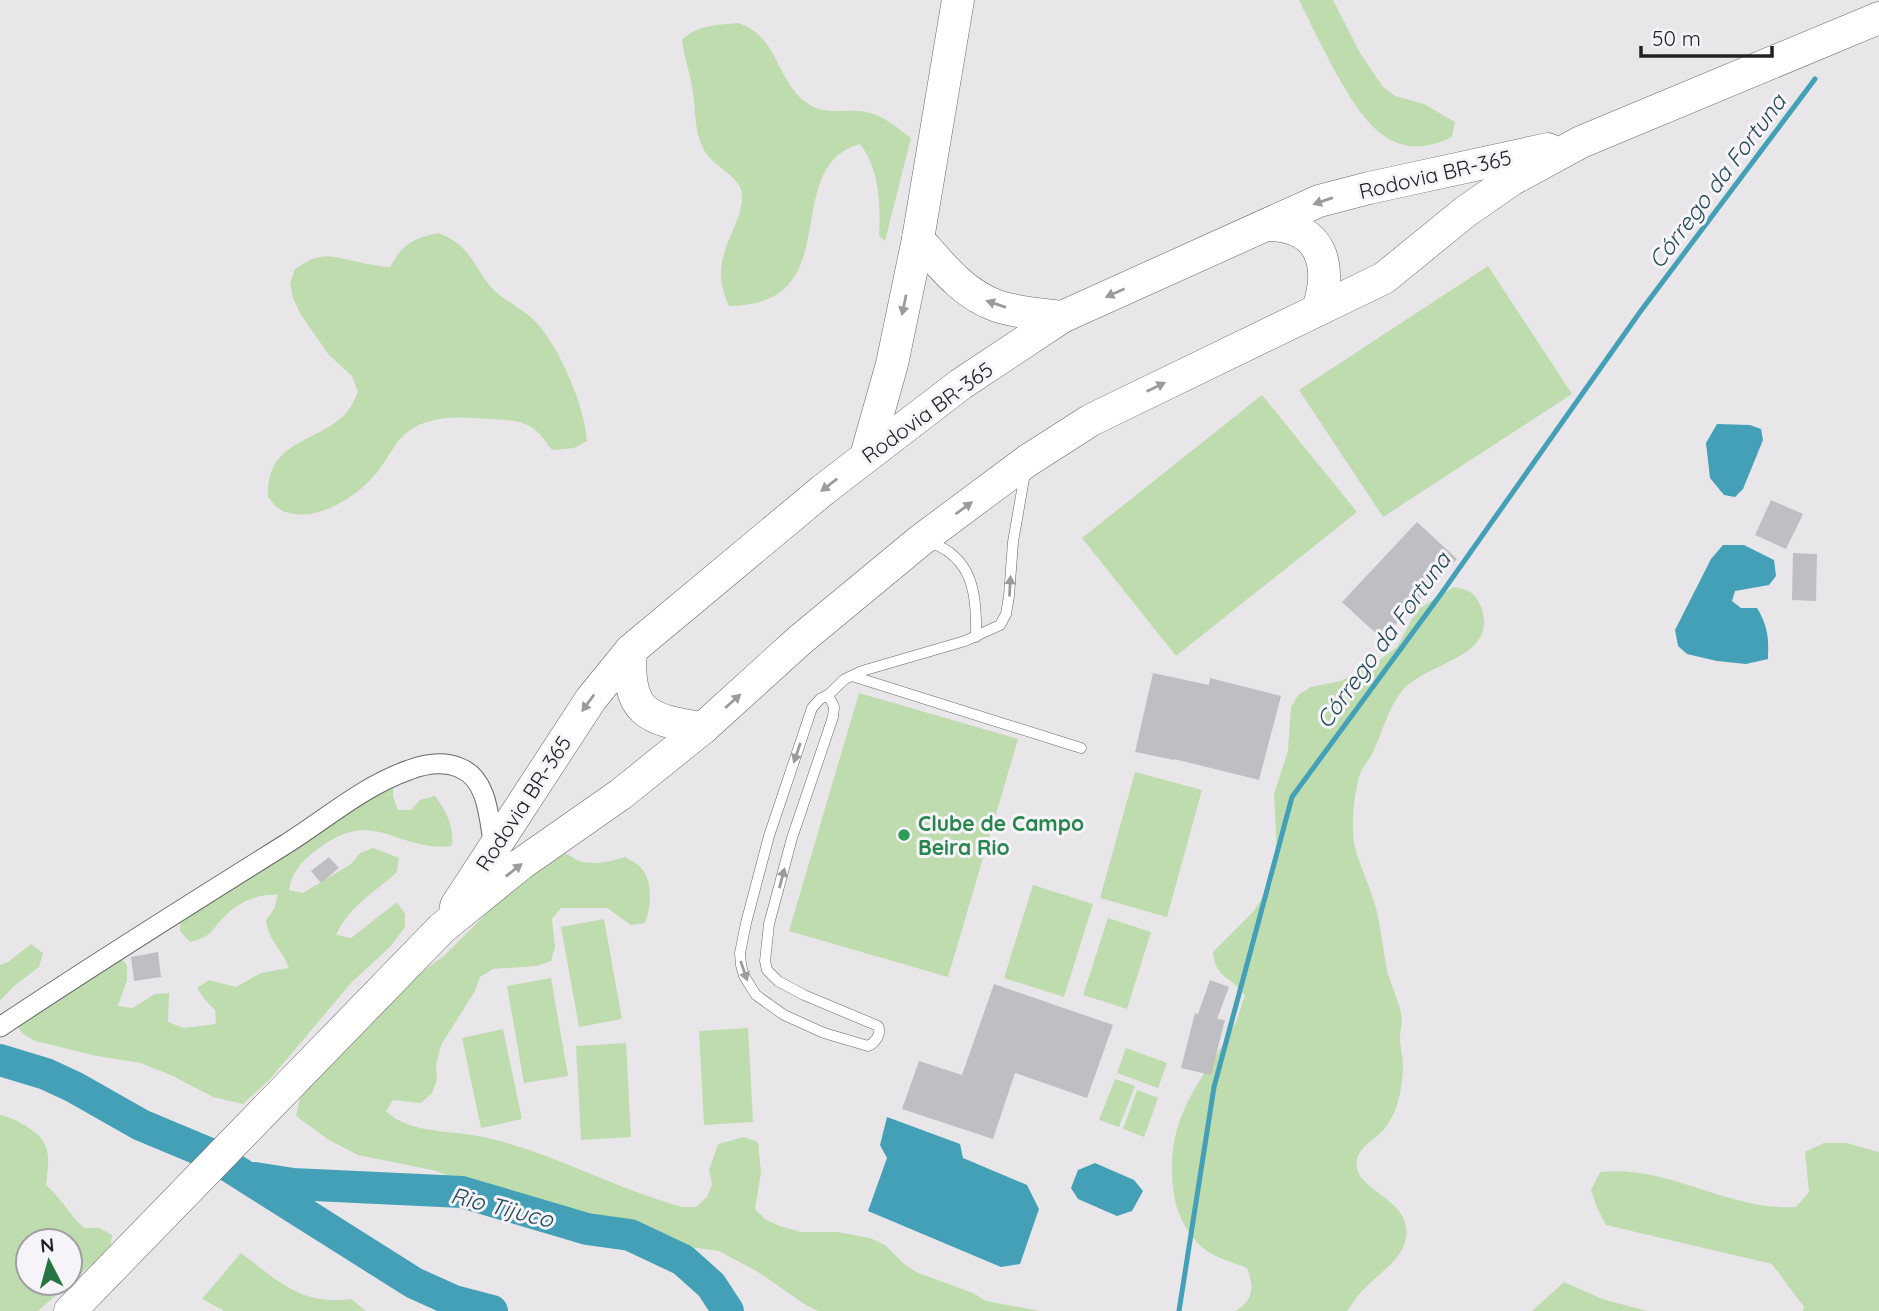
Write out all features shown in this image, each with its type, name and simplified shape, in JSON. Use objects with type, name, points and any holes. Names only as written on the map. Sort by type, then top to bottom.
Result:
[{"type":"main road","points":[[866,456],[892,364],[918,239],[958,0]]},
{"type":"main road","name":"Rodovia BR-365","points":[[69,1311],[442,928],[521,864],[621,794],[703,728],[800,640],[921,540],[1027,461],[1091,419],[1384,278],[1465,212],[1511,180],[1580,142],[1879,18]]},
{"type":"main road","name":"Rodovia BR-365","points":[[442,928],[591,699],[631,650],[770,533],[961,384],[1062,317],[1319,201],[1580,142]]},
{"type":"main road","points":[[1269,225],[1287,225],[1299,230],[1317,247],[1321,254],[1325,278],[1318,309]]},
{"type":"main road","points":[[918,239],[960,284],[985,301],[1007,308],[1062,317]]},
{"type":"main road","points":[[631,650],[630,682],[638,704],[660,719],[703,728]]},
{"type":"street","points":[[0,1027],[298,837],[344,804],[408,770],[438,763],[462,768],[471,775],[479,784],[484,798],[494,847]]},
{"type":"lane","points":[[828,695],[834,707],[833,717],[792,838],[769,924],[765,961],[767,970],[778,981],[878,1026],[876,1040],[868,1046],[824,1033],[784,1015],[756,995],[744,976],[740,953],[769,836],[812,708],[820,699],[852,676],[976,636],[1000,625],[1006,614],[1013,542],[1027,461]]},
{"type":"lane","points":[[921,540],[949,552],[971,580],[975,599],[976,636]]},
{"type":"lane","points":[[852,676],[1082,748]]},
{"type":"green space","points":[[1299,0],[1333,0],[1360,53],[1383,87],[1395,96],[1424,104],[1455,122],[1452,137],[1431,145],[1412,146],[1395,142],[1381,134],[1346,90]]},
{"type":"green space","points":[[738,23],[762,38],[788,83],[807,103],[821,110],[862,111],[876,115],[911,138],[885,241],[879,235],[880,211],[875,175],[860,144],[836,158],[822,179],[802,260],[789,284],[766,300],[729,306],[722,284],[722,265],[726,246],[739,213],[742,193],[736,181],[708,156],[701,143],[682,40],[701,29]]},
{"type":"green space","points":[[438,233],[457,243],[469,255],[494,291],[533,319],[552,343],[576,393],[587,441],[574,448],[552,450],[539,433],[519,422],[461,417],[432,420],[404,435],[373,478],[349,498],[335,506],[306,514],[292,514],[279,509],[268,497],[269,479],[274,466],[291,448],[343,416],[358,392],[352,376],[329,355],[301,315],[290,283],[295,269],[321,257],[390,267],[409,244]]},
{"type":"green space","points":[[1488,266],[1572,394],[1383,517],[1299,390]]},
{"type":"green space","points":[[1262,395],[1357,512],[1176,656],[1082,538]]},
{"type":"green space","points":[[1454,587],[1471,592],[1477,598],[1484,624],[1480,638],[1458,657],[1414,680],[1403,690],[1360,774],[1354,808],[1354,843],[1376,908],[1387,970],[1401,1015],[1403,1068],[1393,1115],[1385,1128],[1359,1154],[1357,1168],[1361,1177],[1401,1214],[1405,1223],[1405,1243],[1396,1259],[1361,1292],[1347,1311],[1235,1311],[1246,1303],[1251,1292],[1247,1268],[1213,1254],[1197,1242],[1182,1220],[1173,1187],[1172,1162],[1180,1120],[1198,1083],[1234,1026],[1245,996],[1221,973],[1214,961],[1213,952],[1253,912],[1272,884],[1277,856],[1274,794],[1288,751],[1291,707],[1298,695],[1311,687],[1341,681],[1374,664],[1397,647],[1417,610]]},
{"type":"green space","name":"Clube de Campo Beira Rio","points":[[859,693],[1018,739],[948,977],[789,931]]},
{"type":"green space","points":[[1135,772],[1202,790],[1167,917],[1100,898]]},
{"type":"green space","points":[[393,782],[393,797],[398,810],[411,810],[420,800],[435,796],[449,820],[452,846],[415,843],[369,830],[354,831],[336,838],[301,863],[292,878],[289,890],[303,893],[351,864],[360,853],[373,848],[399,858],[397,872],[348,915],[336,935],[351,938],[397,902],[405,914],[405,927],[390,947],[352,982],[270,1079],[243,1104],[213,1097],[141,1063],[35,1041],[23,1034],[14,1022],[118,954],[127,965],[127,980],[118,1006],[133,1008],[155,994],[169,993],[168,1022],[184,1028],[216,1024],[215,1010],[197,988],[209,980],[236,987],[261,973],[289,968],[267,927],[266,920],[274,909],[278,895],[264,895],[243,902],[231,910],[209,934],[190,942],[180,931],[180,916]]},
{"type":"green space","points":[[556,852],[588,863],[625,857],[637,864],[648,879],[649,886],[650,902],[645,923],[631,925],[607,908],[561,908],[552,919],[555,947],[551,961],[537,966],[493,969],[480,977],[475,991],[441,1045],[436,1065],[437,1080],[432,1093],[421,1103],[393,1100],[386,1111],[396,1119],[420,1128],[488,1138],[513,1145],[682,1207],[696,1207],[707,1197],[712,1184],[709,1170],[718,1144],[744,1137],[758,1142],[761,1173],[755,1209],[766,1220],[801,1232],[837,1232],[870,1238],[885,1245],[916,1272],[973,1293],[986,1301],[1040,1311],[818,1311],[758,1272],[719,1251],[660,1243],[630,1232],[540,1210],[511,1198],[480,1190],[437,1171],[358,1155],[329,1140],[296,1116],[300,1098],[318,1074],[422,972],[445,955],[504,896]]},
{"type":"green space","points":[[1033,885],[1093,904],[1064,997],[1004,978]]},
{"type":"green space","points":[[1108,918],[1151,932],[1127,1009],[1083,995]]},
{"type":"green space","points":[[604,919],[622,1019],[579,1027],[561,927]]},
{"type":"green space","points":[[31,944],[43,953],[39,967],[14,986],[0,1001],[0,965]]},
{"type":"green space","points":[[551,978],[568,1076],[524,1083],[507,986]]},
{"type":"green space","points":[[748,1028],[753,1122],[704,1125],[699,1031]]},
{"type":"green space","points":[[503,1029],[522,1119],[481,1128],[462,1038]]},
{"type":"green space","points":[[626,1043],[631,1137],[581,1140],[576,1046]]},
{"type":"green space","points":[[1126,1048],[1167,1063],[1158,1088],[1117,1073]]},
{"type":"green space","points":[[1115,1079],[1135,1086],[1119,1127],[1099,1120]]},
{"type":"green space","points":[[1137,1090],[1158,1098],[1144,1137],[1123,1129]]},
{"type":"green space","points":[[0,1115],[26,1126],[41,1138],[48,1158],[46,1185],[83,1227],[14,1227],[14,1297],[54,1297],[38,1311],[0,1311]]},
{"type":"green space","points":[[1824,1143],[1846,1143],[1879,1152],[1879,1311],[1803,1311],[1804,1307],[1772,1264],[1606,1225],[1591,1190],[1600,1172],[1626,1172],[1675,1181],[1746,1202],[1796,1207],[1809,1192],[1805,1152]]},
{"type":"green space","points":[[84,1228],[99,1228],[112,1235],[110,1249],[84,1271]]},
{"type":"green space","points":[[241,1253],[279,1282],[304,1295],[318,1299],[351,1299],[366,1311],[224,1311],[202,1299]]},
{"type":"green space","points":[[1564,1282],[1602,1299],[1647,1311],[1532,1311]]},
{"type":"water","points":[[1717,424],[1750,425],[1761,429],[1763,440],[1743,489],[1735,497],[1724,495],[1710,478],[1706,443]]},
{"type":"water","points":[[1723,545],[1744,545],[1774,560],[1776,576],[1769,585],[1735,591],[1732,601],[1741,608],[1757,608],[1767,633],[1768,659],[1746,664],[1717,661],[1687,654],[1678,646],[1675,630],[1711,559]]},
{"type":"water","points":[[887,1117],[960,1144],[963,1158],[1027,1185],[1039,1209],[1020,1264],[1001,1267],[868,1211],[887,1158],[880,1145]]},
{"type":"water","points":[[1095,1163],[1134,1180],[1143,1191],[1132,1211],[1117,1216],[1078,1199],[1071,1188],[1078,1170]]},
{"type":"building","points":[[1771,500],[1803,514],[1786,549],[1755,535]]},
{"type":"building","points":[[1417,522],[1457,559],[1382,639],[1342,602]]},
{"type":"building","points":[[1793,553],[1817,554],[1816,601],[1792,600]]},
{"type":"building","points":[[1153,673],[1209,685],[1210,678],[1281,696],[1259,780],[1135,752]]},
{"type":"building","points":[[329,857],[339,868],[321,883],[311,871]]},
{"type":"building","points":[[158,952],[161,977],[134,981],[131,957]]},
{"type":"building","points":[[1210,980],[1229,987],[1217,1019],[1225,1020],[1211,1075],[1181,1068],[1195,1013],[1198,1014]]},
{"type":"building","points":[[994,984],[1113,1025],[1087,1098],[1015,1073],[993,1139],[902,1109],[919,1061],[962,1075]]},
{"type":"waterway","name":"Córrego da Fortuna","points":[[1179,1311],[1214,1087],[1292,797],[1441,594],[1640,312],[1815,79]]},
{"type":"waterway","name":"Rio Tijuco","points":[[0,1060],[46,1074],[141,1125],[208,1153],[414,1283],[454,1301],[492,1311]]},
{"type":"waterway","name":"Rio Tijuco","points":[[255,1178],[293,1184],[462,1192],[587,1229],[630,1235],[683,1260],[711,1285],[728,1311]]},
{"type":"place","name":"Clube de Campo Beira Rio","points":[[904,835]]}]
